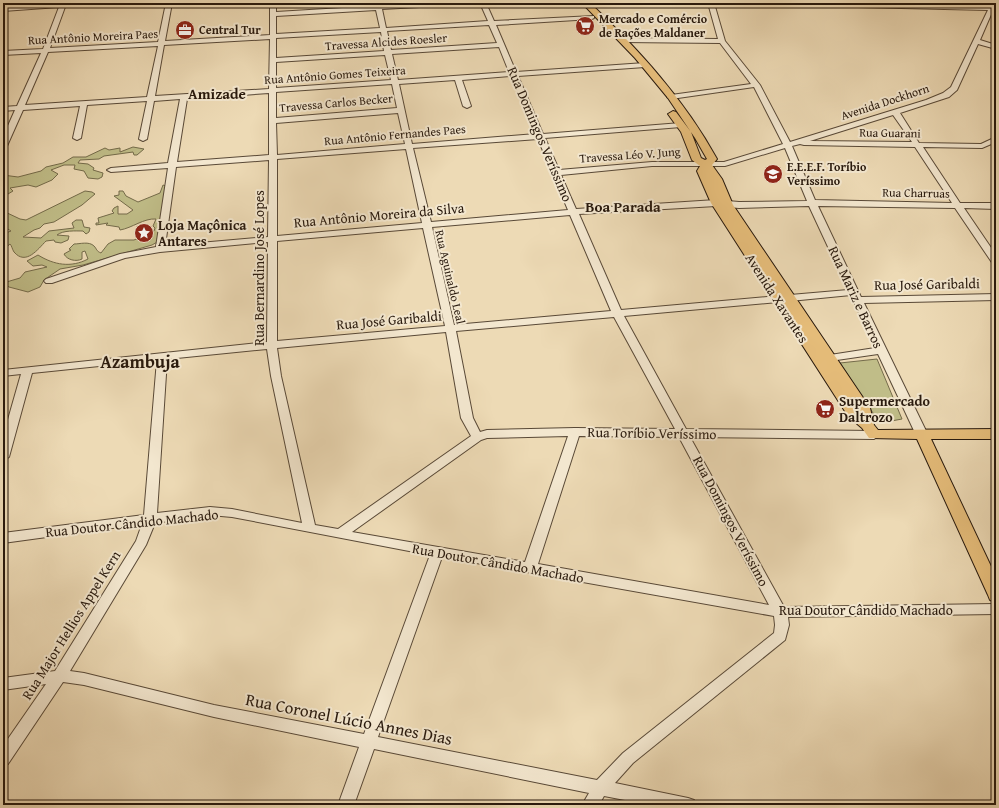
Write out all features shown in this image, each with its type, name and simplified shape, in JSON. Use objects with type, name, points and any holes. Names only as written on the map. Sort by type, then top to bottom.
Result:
[{"type":"main road","name":"Avenida Xavantes","points":[[577,3],[641,65],[653,87]]},
{"type":"main road","name":"Avenida Xavantes","points":[[586,3],[623,40],[641,65],[681,125],[697,160],[709,161]]},
{"type":"main road","name":"Avenida Xavantes","points":[[666,102],[697,131],[709,161]]},
{"type":"main road","name":"Avenida Xavantes","points":[[709,161],[702,171],[708,188],[722,204],[784,299],[854,413],[870,430]]},
{"type":"main road","name":"Avenida Xavantes","points":[[784,299],[830,358],[865,412],[870,430]]},
{"type":"main road","name":"Rua Toríbio Veríssimo","points":[[870,430],[922,435],[996,434]]},
{"type":"main road","name":"Rua Mariz e Barros","points":[[922,435],[996,595]]},
{"type":"street","points":[[3,9],[99,3]]},
{"type":"street","points":[[143,140],[149,98],[169,3]]},
{"type":"street","name":"Rua Bernardino José Lopes","points":[[273,3],[272,345],[276,376],[310,529]]},
{"type":"street","points":[[273,14],[379,5],[456,3]]},
{"type":"street","name":"Rua Domingos Veríssimo","points":[[483,3],[617,313],[684,433],[780,612],[782,625],[780,636],[628,758],[600,788],[590,805]]},
{"type":"street","name":"Rua Mariz e Barros","points":[[711,3],[722,41],[756,85],[788,146],[812,203],[922,435]]},
{"type":"street","points":[[771,3],[992,6]]},
{"type":"street","points":[[3,146],[46,50],[63,5]]},
{"type":"street","name":"Rua Aguinaldo Leal","points":[[379,5],[388,53],[450,328],[467,418],[477,437]]},
{"type":"street","name":"Avenida Dockhorn","points":[[709,161],[732,163],[946,95],[954,88],[992,6]]},
{"type":"street","name":"Rua Antônio Moreira Paes","points":[[3,53],[592,17]]},
{"type":"street","points":[[623,40],[722,41]]},
{"type":"street","points":[[975,42],[996,47]]},
{"type":"street","name":"Travessa Alcides Roesler","points":[[273,60],[501,45]]},
{"type":"street","name":"Rua Antônio Gomes Teixeira","points":[[3,109],[641,65]]},
{"type":"street","points":[[458,78],[467,106]]},
{"type":"street","points":[[666,102],[756,85]]},
{"type":"street","points":[[160,249],[169,183],[184,96]]},
{"type":"street","points":[[77,138],[84,103]]},
{"type":"street","name":"Travessa Carlos Becker","points":[[273,120],[401,110]]},
{"type":"street","points":[[895,112],[996,262]]},
{"type":"street","name":"Rua Antônio Fernandes Paes","points":[[112,170],[681,125]]},
{"type":"street","name":"Rua Guarani","points":[[798,143],[982,146],[996,139]]},
{"type":"street","name":"Travessa Léo V. Jung","points":[[556,172],[709,161]]},
{"type":"street","name":"Rua Charruas","points":[[722,204],[812,203],[996,206]]},
{"type":"street","name":"Rua Antônio Moreira da Silva","points":[[49,281],[123,256],[160,249],[574,212],[722,204]]},
{"type":"street","name":"Rua José Garibaldi","points":[[3,373],[450,328],[784,299],[856,296],[996,297]]},
{"type":"street","points":[[830,358],[881,350]]},
{"type":"street","name":"Rua Major Hellios Appel Kern","points":[[3,759],[59,676],[142,542],[150,518],[162,357]]},
{"type":"street","points":[[3,457],[28,370]]},
{"type":"street","name":"Rua Toríbio Veríssimo","points":[[340,534],[477,437],[500,433],[684,433],[870,430]]},
{"type":"street","points":[[530,568],[575,432]]},
{"type":"street","name":"Rua Doutor Cândido Machado","points":[[3,538],[150,518],[218,512],[232,513],[437,552],[780,612],[996,609]]},
{"type":"street","points":[[346,805],[367,743],[437,552]]},
{"type":"street","name":"Rua Coronel Lúcio Annes Dias","points":[[3,684],[59,676],[84,679],[214,711],[367,743],[688,805]]},
{"type":"shaded area","points":[[133,147],[144,149],[137,155],[134,155],[133,152],[104,156],[99,159],[80,160],[78,163],[88,164],[94,168],[93,170],[103,173],[102,177],[98,179],[88,178],[84,171],[74,169],[75,165],[64,165],[51,170],[58,174],[52,180],[36,187],[28,185],[10,188],[13,191],[8,194],[3,194],[3,175],[18,177],[41,171],[46,167],[63,163],[73,157],[86,157],[105,148],[109,150],[120,148],[120,152]]},
{"type":"shaded area","points":[[163,185],[166,186],[160,234],[157,239],[159,241],[152,245],[83,265],[60,269],[44,280],[40,287],[28,292],[9,287],[3,283],[20,278],[25,272],[47,267],[42,265],[33,266],[27,261],[38,255],[56,263],[75,264],[88,259],[85,251],[82,252],[82,259],[80,260],[72,260],[65,256],[64,254],[71,250],[69,249],[74,244],[92,244],[97,251],[101,253],[108,244],[115,240],[134,240],[146,235],[152,237],[148,233],[154,231],[155,228],[153,226],[156,219],[147,220],[120,230],[119,227],[106,225],[108,223],[96,225],[96,223],[99,223],[98,218],[114,213],[112,211],[118,206],[118,214],[127,214],[133,210],[114,196],[119,195],[119,191],[123,191],[126,196],[138,202],[160,193]]},
{"type":"shaded area","points":[[85,191],[95,194],[82,205],[54,222],[44,224],[40,228],[23,237],[41,238],[49,231],[74,228],[72,223],[76,220],[82,220],[84,227],[90,228],[89,232],[86,234],[83,231],[60,233],[57,235],[69,236],[68,240],[61,243],[55,242],[54,240],[46,241],[36,252],[27,257],[18,256],[10,244],[3,250],[3,234],[11,231],[3,226],[3,211],[20,219],[26,220]]},
{"type":"shaded area","points":[[877,359],[902,419],[886,422],[877,419],[840,363]]},
{"type":"place","name":"Mercado e Comércio de Rações Maldaner","points":[[585,26]]},
{"type":"place","name":"Central Tur","points":[[185,30]]},
{"type":"place","name":"E.E.E.F. Toríbio Veríssimo","points":[[773,174]]},
{"type":"place","name":"Loja Maçônica Antares","points":[[144,233]]},
{"type":"place","name":"Supermercado Daltrozo","points":[[825,409]]},
{"type":"district","name":"Amizade","points":[[217,94]]},
{"type":"district","name":"Boa Parada","points":[[623,207]]},
{"type":"district","name":"Azambuja","points":[[140,362]]}]
